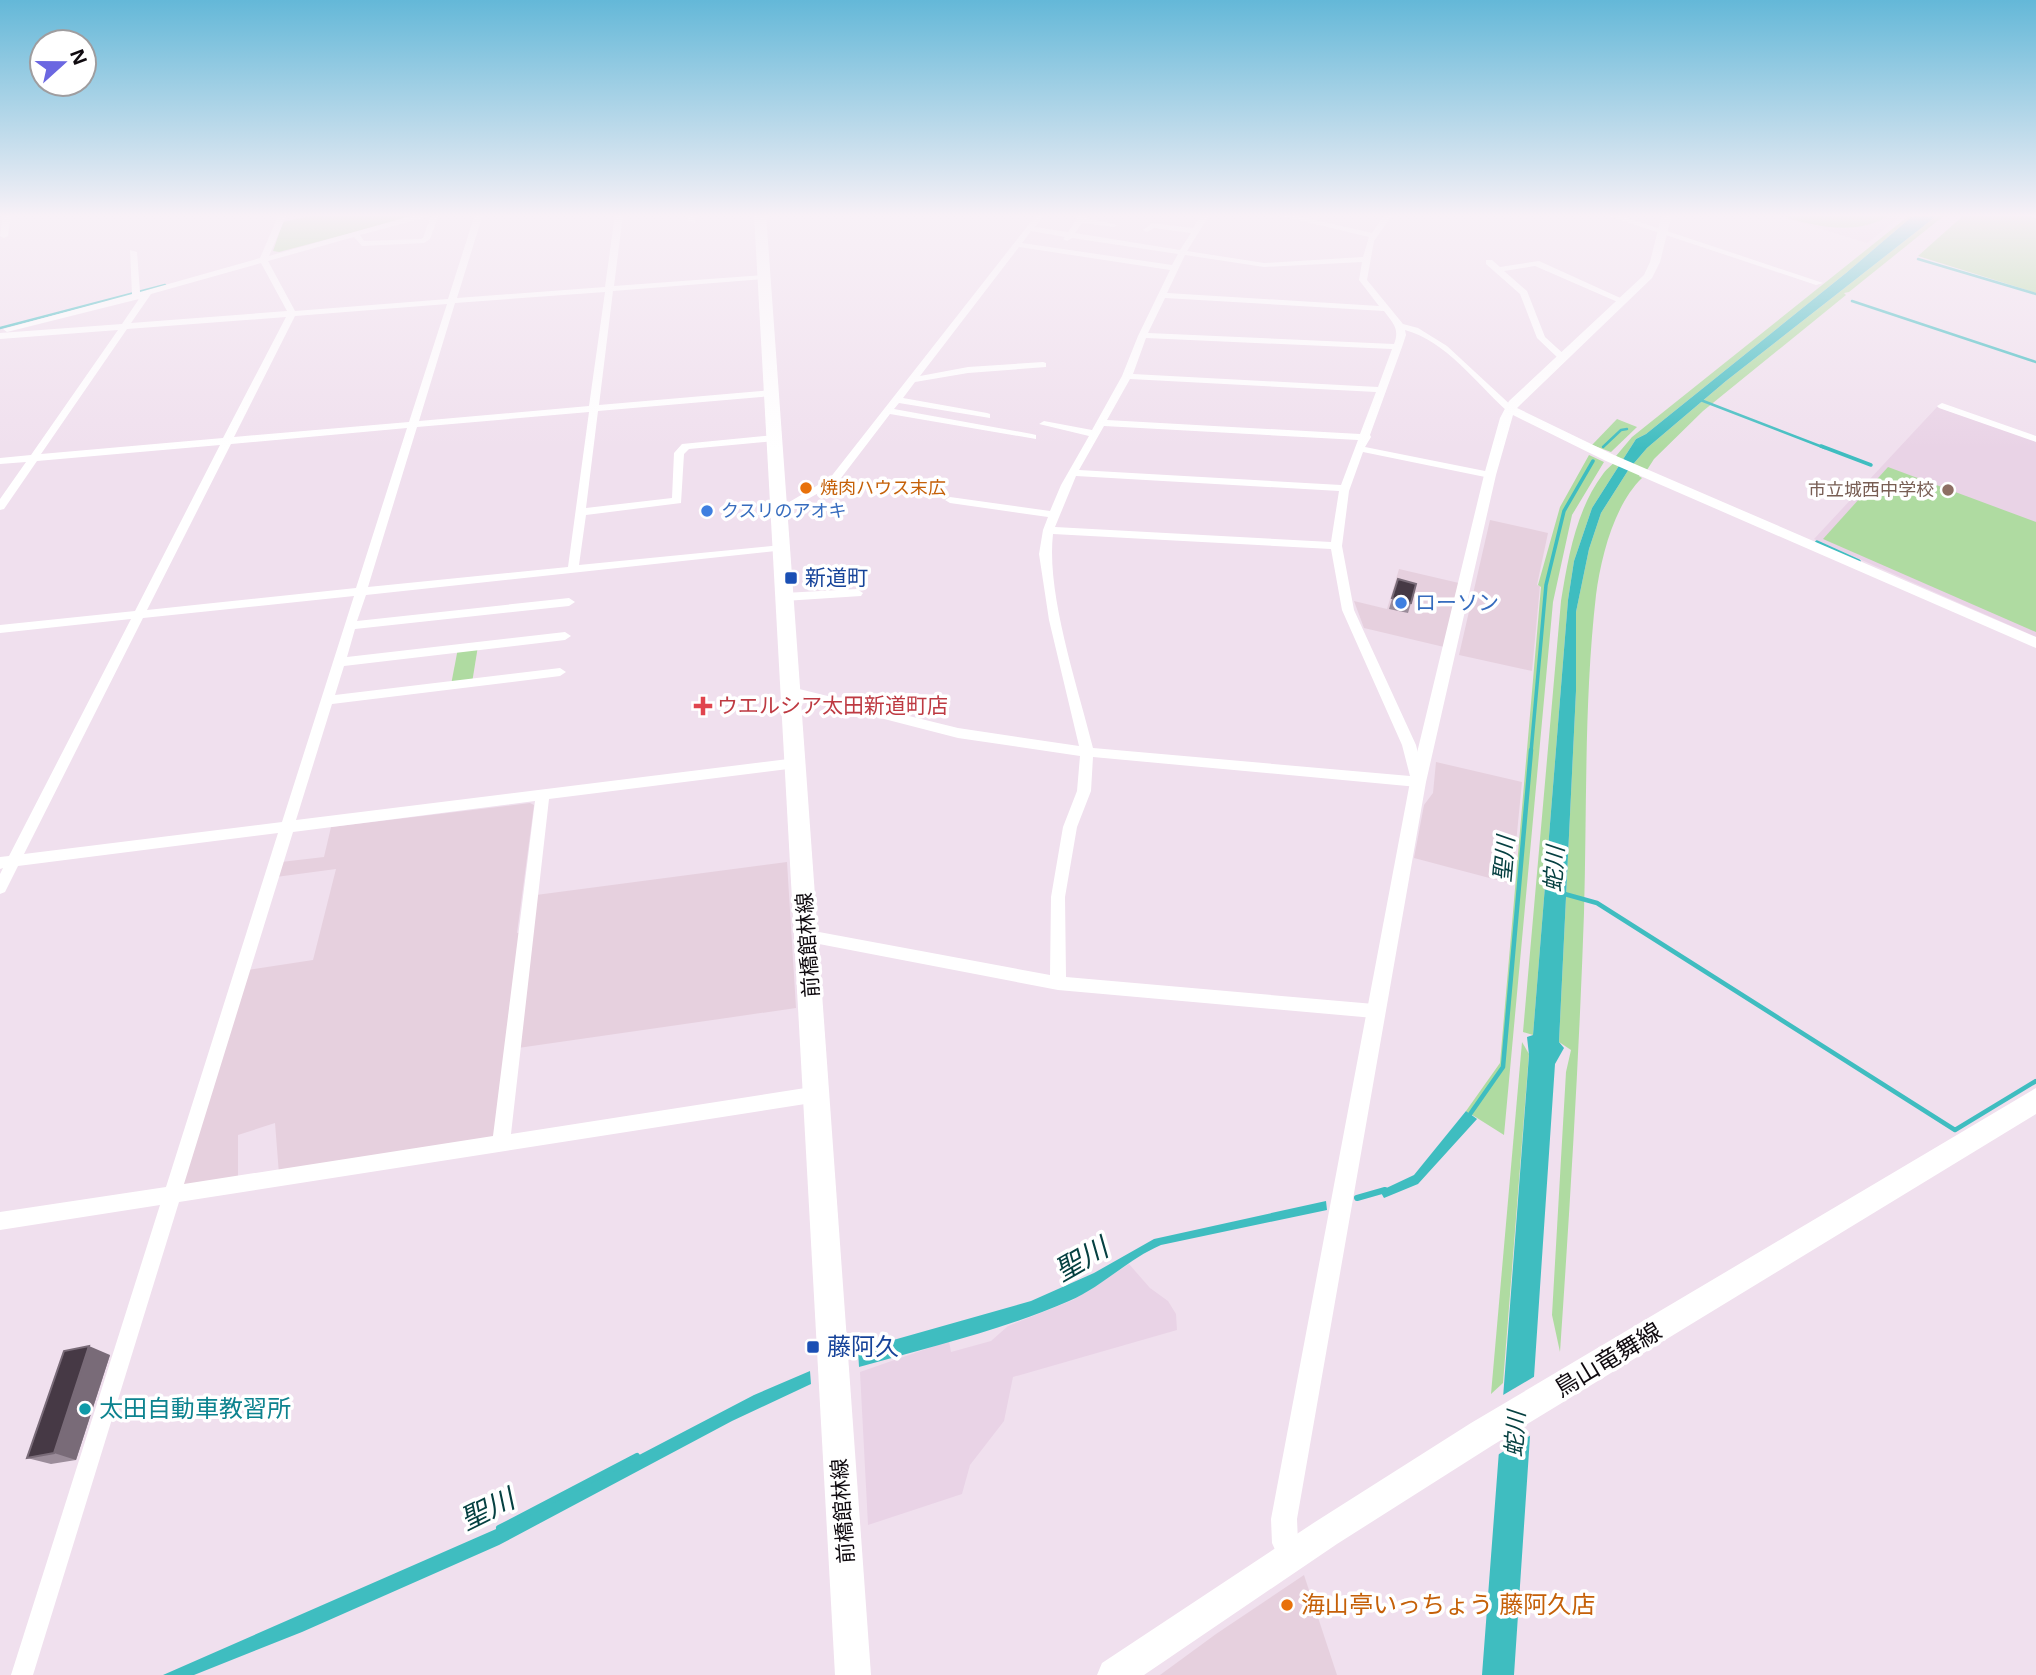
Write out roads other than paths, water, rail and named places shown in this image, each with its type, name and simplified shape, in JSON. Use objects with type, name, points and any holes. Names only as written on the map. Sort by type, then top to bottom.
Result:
[{"type":"main road","name":"前橋館林線","points":[[765,292],[853,1675]]},
{"type":"main road","name":"鳥山竜舞線","points":[[1114,1675],[1291,1556],[1488,1431],[1560,1390],[2036,1100]]},
{"type":"street","points":[[136,292],[136,297]]},
{"type":"street","points":[[0,330],[153,292]]},
{"type":"street","points":[[281,292],[292,313]]},
{"type":"street","points":[[22,1675],[454,292]]},
{"type":"street","points":[[0,336],[567,292]]},
{"type":"street","points":[[573,570],[608,292]]},
{"type":"street","points":[[779,511],[834,480],[981,292]]},
{"type":"street","points":[[1058,983],[1058,897],[1070,827],[1084,791],[1087,752],[1055,620],[1045,554],[1048,530],[1073,473],[1127,376],[1163,292]]},
{"type":"street","points":[[1372,292],[1400,326],[1402,335],[1345,488],[1336,546],[1348,610],[1409,745],[1418,782]]},
{"type":"street","points":[[1523,292],[1541,338],[1562,357]]},
{"type":"street","points":[[1603,292],[1623,301]]},
{"type":"street","points":[[1291,1556],[1285,1543],[1283,1519],[1374,1011],[1418,782],[1490,475],[1510,410],[1632,292]]},
{"type":"street","points":[[0,507],[147,294]]},
{"type":"street","points":[[1162,295],[1385,309]]},
{"type":"street","points":[[0,888],[7,862],[139,614],[292,313]]},
{"type":"street","points":[[1400,326],[1423,333],[1482,380],[1510,410],[1614,460],[2036,643]]},
{"type":"street","points":[[1143,335],[1398,347]]},
{"type":"street","points":[[913,380],[968,370],[1043,365]]},
{"type":"street","points":[[1127,376],[1383,390]]},
{"type":"street","points":[[0,461],[772,393]]},
{"type":"street","points":[[898,400],[987,416]]},
{"type":"street","points":[[1942,406],[2036,439]]},
{"type":"street","points":[[889,411],[1032,437]]},
{"type":"street","points":[[1102,423],[1364,443],[1490,475]]},
{"type":"street","points":[[1044,424],[1096,434]]},
{"type":"street","points":[[580,512],[677,501],[679,453],[686,446],[774,438]]},
{"type":"street","points":[[1073,473],[1345,488]]},
{"type":"street","points":[[950,500],[1053,515]]},
{"type":"street","points":[[1048,530],[1336,546]]},
{"type":"street","points":[[0,629],[781,548]]},
{"type":"street","points":[[783,597],[857,593]]},
{"type":"street","points":[[350,626],[569,602]]},
{"type":"street","points":[[339,662],[565,636]]},
{"type":"street","points":[[327,700],[560,672]]},
{"type":"street","points":[[791,691],[958,733],[1087,752],[1418,782]]},
{"type":"street","points":[[7,862],[542,797],[796,763]]},
{"type":"street","points":[[501,1143],[542,797]]},
{"type":"street","points":[[807,939],[819,938],[1058,983],[1374,1011]]},
{"type":"street","points":[[0,1221],[818,1094]]},
{"type":"water","name":"蛇川","points":[[1822,292],[1839,292],[1726,381],[1647,448],[1629,469],[1601,513],[1589,549],[1576,612],[1576,691],[1559,1042],[1564,1048],[1555,1064],[1514,1675],[1482,1675],[1529,1055],[1527,1037],[1533,1035],[1568,600],[1574,561],[1592,508],[1636,439],[1646,434]]},
{"type":"water","points":[[1466,1111],[1477,1119],[1418,1184],[1384,1198],[1380,1191],[1414,1175]]},
{"type":"water","points":[[1326,1201],[1327,1210],[1161,1245],[1069,1301],[1018,1321],[859,1367],[858,1350],[1031,1301],[1094,1273],[1154,1239]]},
{"type":"water","points":[[810,1371],[811,1384],[732,1421],[499,1545],[302,1632],[194,1675],[163,1675],[503,1526],[754,1395]]},
{"type":"waterway","points":[[0,328],[137,292]]},
{"type":"waterway","points":[[2030,292],[2036,294]]},
{"type":"waterway","points":[[1852,301],[2036,362]]},
{"type":"waterway","points":[[1698,399],[1825,448]]},
{"type":"waterway","name":"聖川","points":[[1603,447],[1621,430],[1627,429]]},
{"type":"waterway","points":[[1821,446],[1871,465]]},
{"type":"waterway","name":"聖川","points":[[1531,752],[1546,585],[1564,511],[1593,461]]},
{"type":"waterway","points":[[1817,542],[1859,561]]},
{"type":"waterway","name":"聖川","points":[[1468,1117],[1503,1067],[1531,750]]},
{"type":"waterway","name":"蛇川","points":[[1561,893],[1597,903],[1955,1130],[2036,1081]]},
{"type":"waterway","name":"聖川","points":[[1357,1198],[1385,1190]]},
{"type":"waterway","name":"聖川","points":[[499,1528],[637,1456]]},
{"type":"place","name":"焼肉ハウス末広","points":[[806,488]]},
{"type":"place","name":"市立城西中学校","points":[[1948,490]]},
{"type":"place","name":"クスリのアオキ","points":[[707,511]]},
{"type":"place","name":"新道町","points":[[791,578]]},
{"type":"place","name":"ローソン","points":[[1401,603]]},
{"type":"place","name":"ウエルシア太田新道町店","points":[[703,706]]},
{"type":"place","name":"藤阿久","points":[[813,1347]]},
{"type":"place","name":"太田自動車教習所","points":[[85,1409]]},
{"type":"place","name":"海山亭いっちょう 藤阿久店","points":[[1287,1605]]}]
